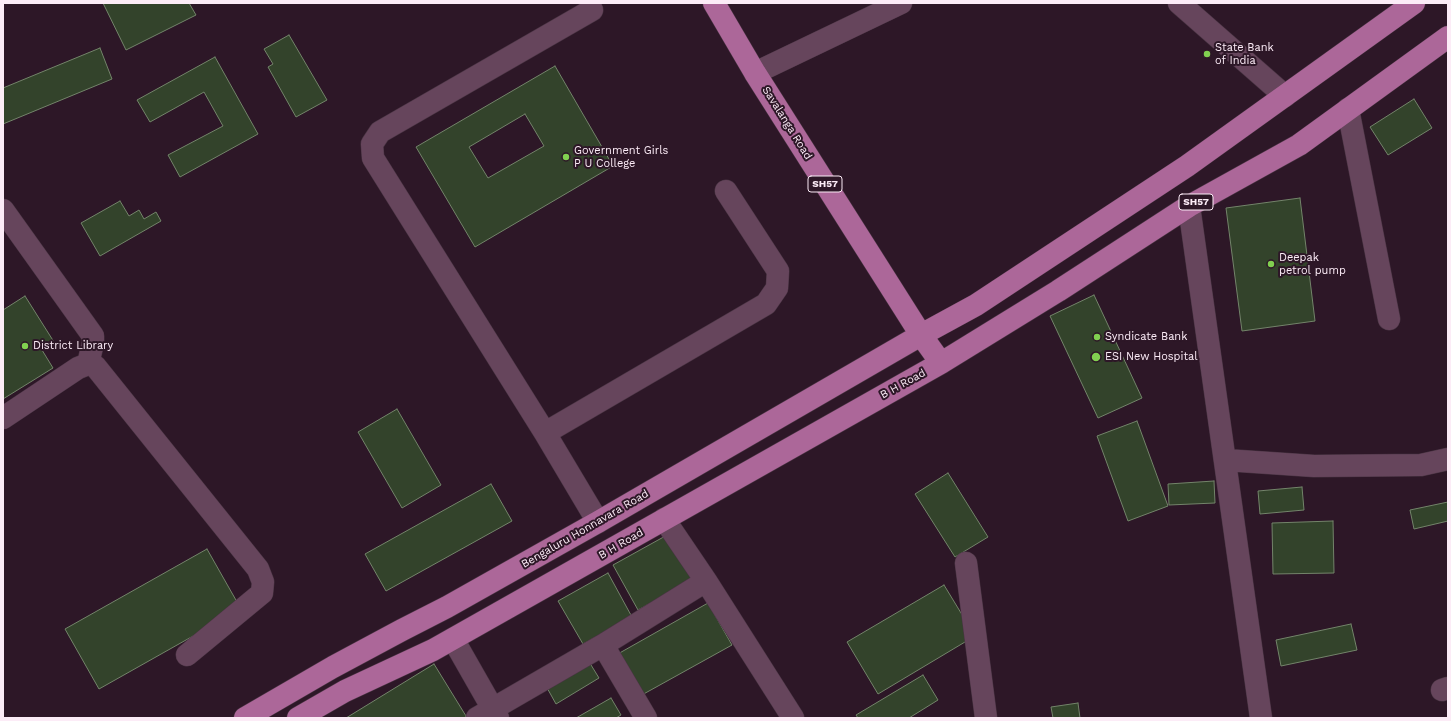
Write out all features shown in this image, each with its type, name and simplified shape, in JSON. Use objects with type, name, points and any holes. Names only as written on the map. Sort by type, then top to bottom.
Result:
[{"type":"main road","name":"Savalanga Road","points":[[714,3],[755,73],[921,335],[941,363]]},
{"type":"main road","name":"Bengaluru Honnavara Road","points":[[245,718],[333,667],[447,607],[598,522],[921,335],[976,305],[1046,261],[1187,166],[1414,3]]},
{"type":"main road","name":"SH57","points":[[941,363],[1058,291],[1189,206],[1299,145],[1448,37]]},
{"type":"main road","name":"B H Road","points":[[298,718],[345,691],[433,650],[453,639],[941,363]]},
{"type":"street","points":[[755,73],[902,3]]},
{"type":"street","points":[[1179,3],[1285,96]]},
{"type":"street","points":[[592,10],[380,132],[372,144],[373,158],[545,433],[598,522]]},
{"type":"street","points":[[1348,109],[1389,320]]},
{"type":"street","points":[[545,433],[766,304],[777,288],[778,271],[726,191]]},
{"type":"street","points":[[1189,206],[1261,718]]},
{"type":"street","points":[[3,210],[93,336],[93,343],[88,364]]},
{"type":"street","points":[[3,418],[78,368],[88,364],[95,366],[239,544],[258,569],[263,582],[262,593],[187,654]]},
{"type":"street","points":[[1225,460],[1329,466],[1421,465],[1448,459]]},
{"type":"street","points":[[664,519],[706,581],[793,718]]},
{"type":"street","points":[[966,563],[986,718]]},
{"type":"street","points":[[453,639],[489,715],[706,581]]},
{"type":"street","points":[[603,645],[646,718]]},
{"type":"building","points":[[103,3],[189,3],[196,15],[126,50]]},
{"type":"building","points":[[289,35],[327,100],[296,117],[268,67],[273,64],[264,49]]},
{"type":"building","points":[[100,48],[112,79],[3,124],[3,88]]},
{"type":"building","points":[[215,57],[258,134],[180,177],[168,155],[223,126],[204,92],[150,122],[137,100]]},
{"type":"building","name":"Government Girls P U College","points":[[555,66],[613,166],[475,247],[416,147]],"holes":[[[525,114],[544,146],[488,178],[469,147]]]},
{"type":"building","points":[[1414,99],[1432,128],[1388,155],[1370,127]]},
{"type":"building","name":"Deepak petrol pump","points":[[1300,198],[1315,321],[1242,331],[1226,208]]},
{"type":"building","points":[[120,201],[129,216],[139,210],[144,219],[156,212],[161,221],[100,256],[81,223]]},
{"type":"building","name":"ESI New Hospital","points":[[1094,295],[1142,398],[1098,418],[1050,316]]},
{"type":"building","name":"District Library","points":[[25,296],[54,342],[42,350],[53,368],[3,399],[3,310]]},
{"type":"building","points":[[397,409],[441,485],[402,508],[358,432]]},
{"type":"building","points":[[1137,421],[1168,506],[1128,521],[1097,436]]},
{"type":"building","points":[[948,473],[988,537],[955,557],[915,494]]},
{"type":"building","points":[[1214,481],[1215,503],[1169,505],[1168,484]]},
{"type":"building","points":[[491,484],[512,521],[386,591],[365,554]]},
{"type":"building","points":[[1302,487],[1304,510],[1260,514],[1258,491]]},
{"type":"building","points":[[1448,502],[1448,521],[1414,529],[1410,510]]},
{"type":"building","points":[[1333,521],[1334,573],[1273,574],[1272,523]]},
{"type":"building","points":[[669,534],[694,579],[638,610],[613,565]]},
{"type":"building","points":[[207,549],[241,609],[99,689],[65,629]]},
{"type":"building","points":[[608,573],[632,617],[583,644],[558,601]]},
{"type":"building","points":[[944,585],[975,636],[878,694],[847,642]]},
{"type":"building","points":[[708,603],[732,645],[640,696],[616,655]]},
{"type":"building","points":[[1351,624],[1357,650],[1281,666],[1276,640]]},
{"type":"building","points":[[588,660],[599,678],[556,704],[546,686]]},
{"type":"building","points":[[434,664],[466,716],[464,718],[346,718]]},
{"type":"building","points":[[923,675],[938,700],[909,718],[858,718],[856,715]]},
{"type":"building","points":[[611,698],[621,715],[616,718],[576,718]]},
{"type":"building","points":[[1078,703],[1080,718],[1053,718],[1051,707]]},
{"type":"place","name":"State Bank of India","points":[[1207,54]]},
{"type":"place","name":"Government Girls P U College","points":[[566,157]]},
{"type":"place","name":"Deepak petrol pump","points":[[1271,264]]},
{"type":"place","name":"Syndicate Bank","points":[[1097,337]]},
{"type":"place","name":"District Library","points":[[25,346]]},
{"type":"place","name":"ESI New Hospital","points":[[1096,357]]}]
